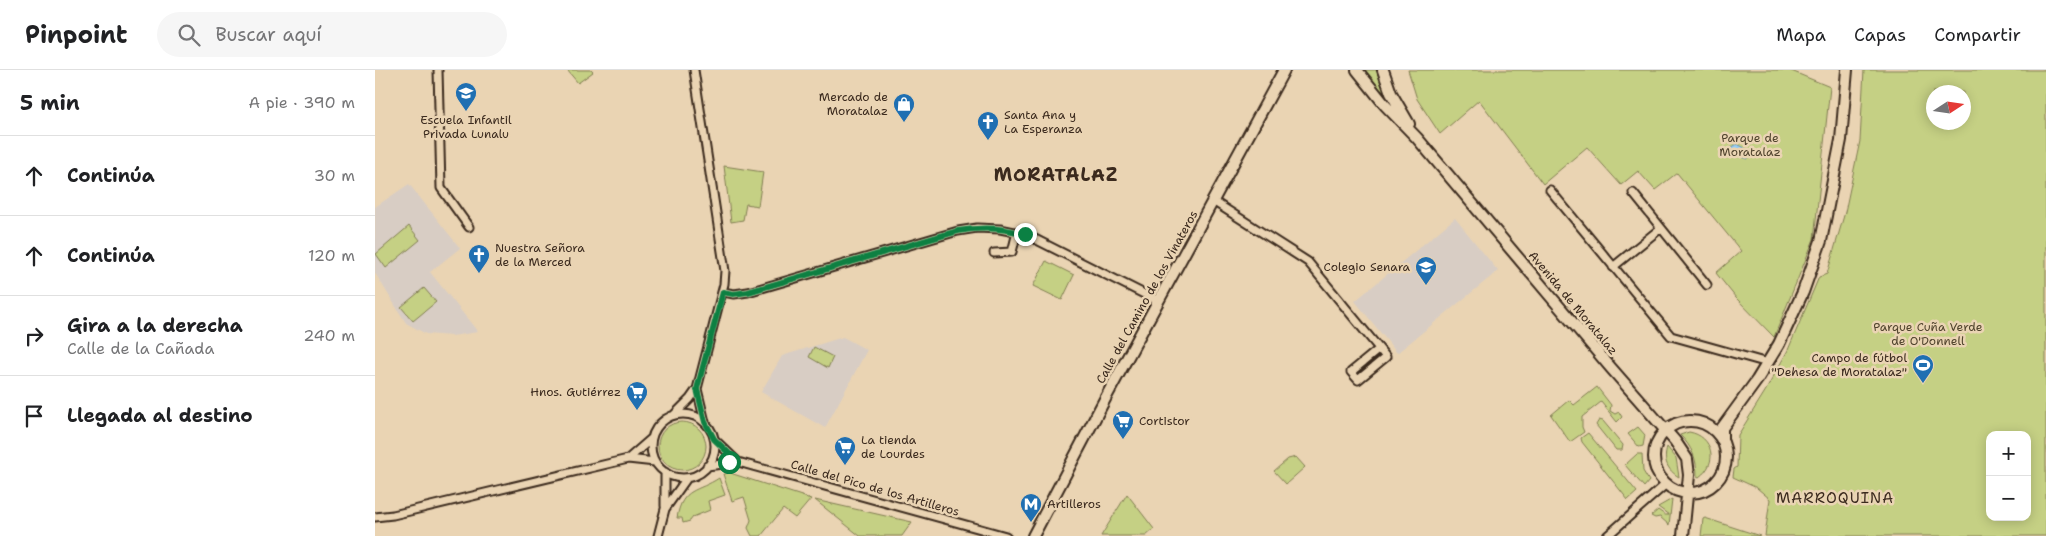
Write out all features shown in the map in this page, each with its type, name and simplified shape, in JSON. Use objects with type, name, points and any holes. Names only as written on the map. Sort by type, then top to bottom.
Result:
[{"type":"street","points":[[438,70],[441,188],[469,226]]},
{"type":"street","points":[[628,459],[651,439],[659,425],[675,415],[697,389],[723,292],[725,270],[694,70]]},
{"type":"street","name":"Calle del Camino de los Vinateros","points":[[1033,536],[1284,70]]},
{"type":"street","name":"Avenida de Moratalaz","points":[[1357,70],[1385,105],[1417,138],[1675,441],[1687,459],[1689,475],[1689,493],[1683,536]]},
{"type":"street","name":"Avenida de Moratalaz","points":[[1383,70],[1391,93],[1417,138]]},
{"type":"street","points":[[1717,429],[1768,363],[1803,292],[1821,241],[1841,140],[1847,70]]},
{"type":"street","points":[[1550,190],[1671,336],[1768,363]]},
{"type":"street","points":[[1633,193],[1707,284]]},
{"type":"street","points":[[1213,201],[1308,262],[1379,348],[1385,356],[1358,380],[1351,372],[1379,348]]},
{"type":"street","points":[[723,292],[733,294],[748,292],[958,231],[977,228],[1017,232],[1158,302]]},
{"type":"street","points":[[1613,267],[1661,228]]},
{"type":"street","points":[[994,254],[1012,252],[1017,232]]},
{"type":"street","points":[[651,439],[655,462],[672,477],[687,478],[703,471],[714,454],[714,439],[705,422],[697,389]]},
{"type":"street","points":[[675,415],[690,414],[705,422]]},
{"type":"street","points":[[1688,421],[1703,423],[1717,429],[1725,454],[1722,472],[1711,486],[1689,493],[1677,490],[1666,484],[1655,466],[1654,458],[1659,438],[1665,430],[1688,421]]},
{"type":"street","name":"Calle del Pico de los Artilleros","points":[[714,439],[738,462]]},
{"type":"street","points":[[375,517],[393,515],[628,459],[655,462]]},
{"type":"street","name":"Calle del Pico de los Artilleros","points":[[707,466],[738,462],[1006,536]]},
{"type":"street","points":[[658,536],[665,509],[665,472]]},
{"type":"street","points":[[665,509],[687,478]]},
{"type":"street","points":[[1607,536],[1666,484]]},
{"type":"shaded area","points":[[409,184],[460,248],[430,272],[478,332],[452,336],[426,334],[406,323],[375,273],[375,207]]},
{"type":"shaded area","name":"Colegio Senara","points":[[1455,218],[1498,271],[1397,353],[1355,301]]},
{"type":"shaded area","points":[[843,337],[867,350],[825,428],[761,392],[782,356]]},
{"type":"green space","points":[[567,70],[591,70],[593,72],[578,83]]},
{"type":"green space","points":[[1362,70],[1378,70],[1388,101]]},
{"type":"green space","name":"Parque de Moratalaz","points":[[1408,70],[1789,70],[1830,87],[1814,239],[1774,337],[1736,298],[1716,273],[1741,251],[1677,173],[1655,190],[1638,171],[1621,185],[1587,147],[1543,184],[1479,100],[1440,134],[1417,99]]},
{"type":"green space","name":"Parque Cuña Verde de O'Donnell","points":[[1864,70],[2046,70],[2046,536],[1765,536],[1770,499],[1757,488],[1733,477],[1734,469],[1737,467],[1738,435],[1788,350],[1819,277],[1827,274],[1845,212],[1860,141]]},
{"type":"green space","points":[[724,166],[763,172],[758,206],[746,204],[743,220],[731,222]]},
{"type":"green space","points":[[409,226],[420,240],[386,268],[376,254]]},
{"type":"green space","points":[[1046,261],[1074,275],[1062,300],[1033,286]]},
{"type":"green space","points":[[424,288],[436,302],[413,321],[401,307]]},
{"type":"green space","points":[[814,347],[833,357],[828,368],[809,357]]},
{"type":"green space","points":[[1597,387],[1611,405],[1610,411],[1615,414],[1619,412],[1622,417],[1617,422],[1601,402],[1582,417],[1584,432],[1570,442],[1551,415],[1569,400],[1574,405]]},
{"type":"green space","points":[[1599,420],[1603,421],[1623,445],[1622,450],[1616,450],[1596,425]]},
{"type":"green space","points":[[677,422],[687,422],[699,429],[706,441],[706,451],[699,463],[687,470],[677,470],[669,466],[662,459],[658,451],[658,441],[662,433],[669,426]]},
{"type":"green space","points":[[1638,427],[1645,435],[1643,446],[1639,447],[1628,434]]},
{"type":"green space","points":[[1689,432],[1703,439],[1711,451],[1709,465],[1699,477],[1697,476],[1693,454],[1688,444],[1680,435]]},
{"type":"green space","points":[[1588,433],[1637,492],[1628,500],[1582,442],[1581,438]]},
{"type":"green space","points":[[1667,447],[1676,458],[1679,477],[1671,471],[1667,464],[1665,456]]},
{"type":"green space","points":[[1637,454],[1642,454],[1643,471],[1649,481],[1644,487],[1625,465]]},
{"type":"green space","points":[[1296,457],[1305,467],[1286,484],[1274,471],[1288,459]]},
{"type":"green space","points":[[730,473],[811,499],[795,518],[783,509],[761,536],[752,536],[748,528],[751,520],[744,497],[732,501],[723,474]]},
{"type":"green space","points":[[719,478],[725,495],[708,501],[710,510],[683,523],[682,518],[677,518],[679,508],[687,495]]},
{"type":"green space","points":[[1127,494],[1154,529],[1146,536],[1101,536]]},
{"type":"green space","points":[[1672,499],[1669,525],[1660,517],[1655,518],[1651,516],[1658,510],[1665,515],[1669,515],[1658,507]]},
{"type":"green space","points":[[815,500],[912,522],[902,536],[860,536]]},
{"type":"green space","points":[[1705,518],[1760,536],[1701,536],[1703,519]]},
{"type":"water","points":[[1737,144],[1745,148],[1748,159],[1726,151]]},
{"type":"place","name":"Escuela Infantil Privada Lunalu","points":[[466,112]]},
{"type":"place","name":"Mercado de Moratalaz","points":[[904,123]]},
{"type":"place","name":"Santa Ana y La Esperanza","points":[[988,141]]},
{"type":"place","name":"Nuestra Señora de la Merced","points":[[479,274]]},
{"type":"place","name":"Colegio Senara","points":[[1426,286]]},
{"type":"place","name":"Campo de fútbol \"Dehesa de Moratalaz\"","points":[[1923,384]]},
{"type":"place","name":"Hnos. Gutiérrez","points":[[637,411]]},
{"type":"place","name":"Cortistor","points":[[1123,440]]},
{"type":"place","name":"La tienda de Lourdes","points":[[845,466]]},
{"type":"place","name":"Artilleros","points":[[1031,523]]},
{"type":"district","name":"MORATALAZ","points":[[1056,175]]},
{"type":"district","name":"MARROQUINA","points":[[1835,498]]},
{"type":"route","points":[[729,462],[738,462],[714,439],[705,422],[698,401],[697,389],[723,292],[733,294],[748,292],[968,229],[1000,229],[1025,234]]}]
